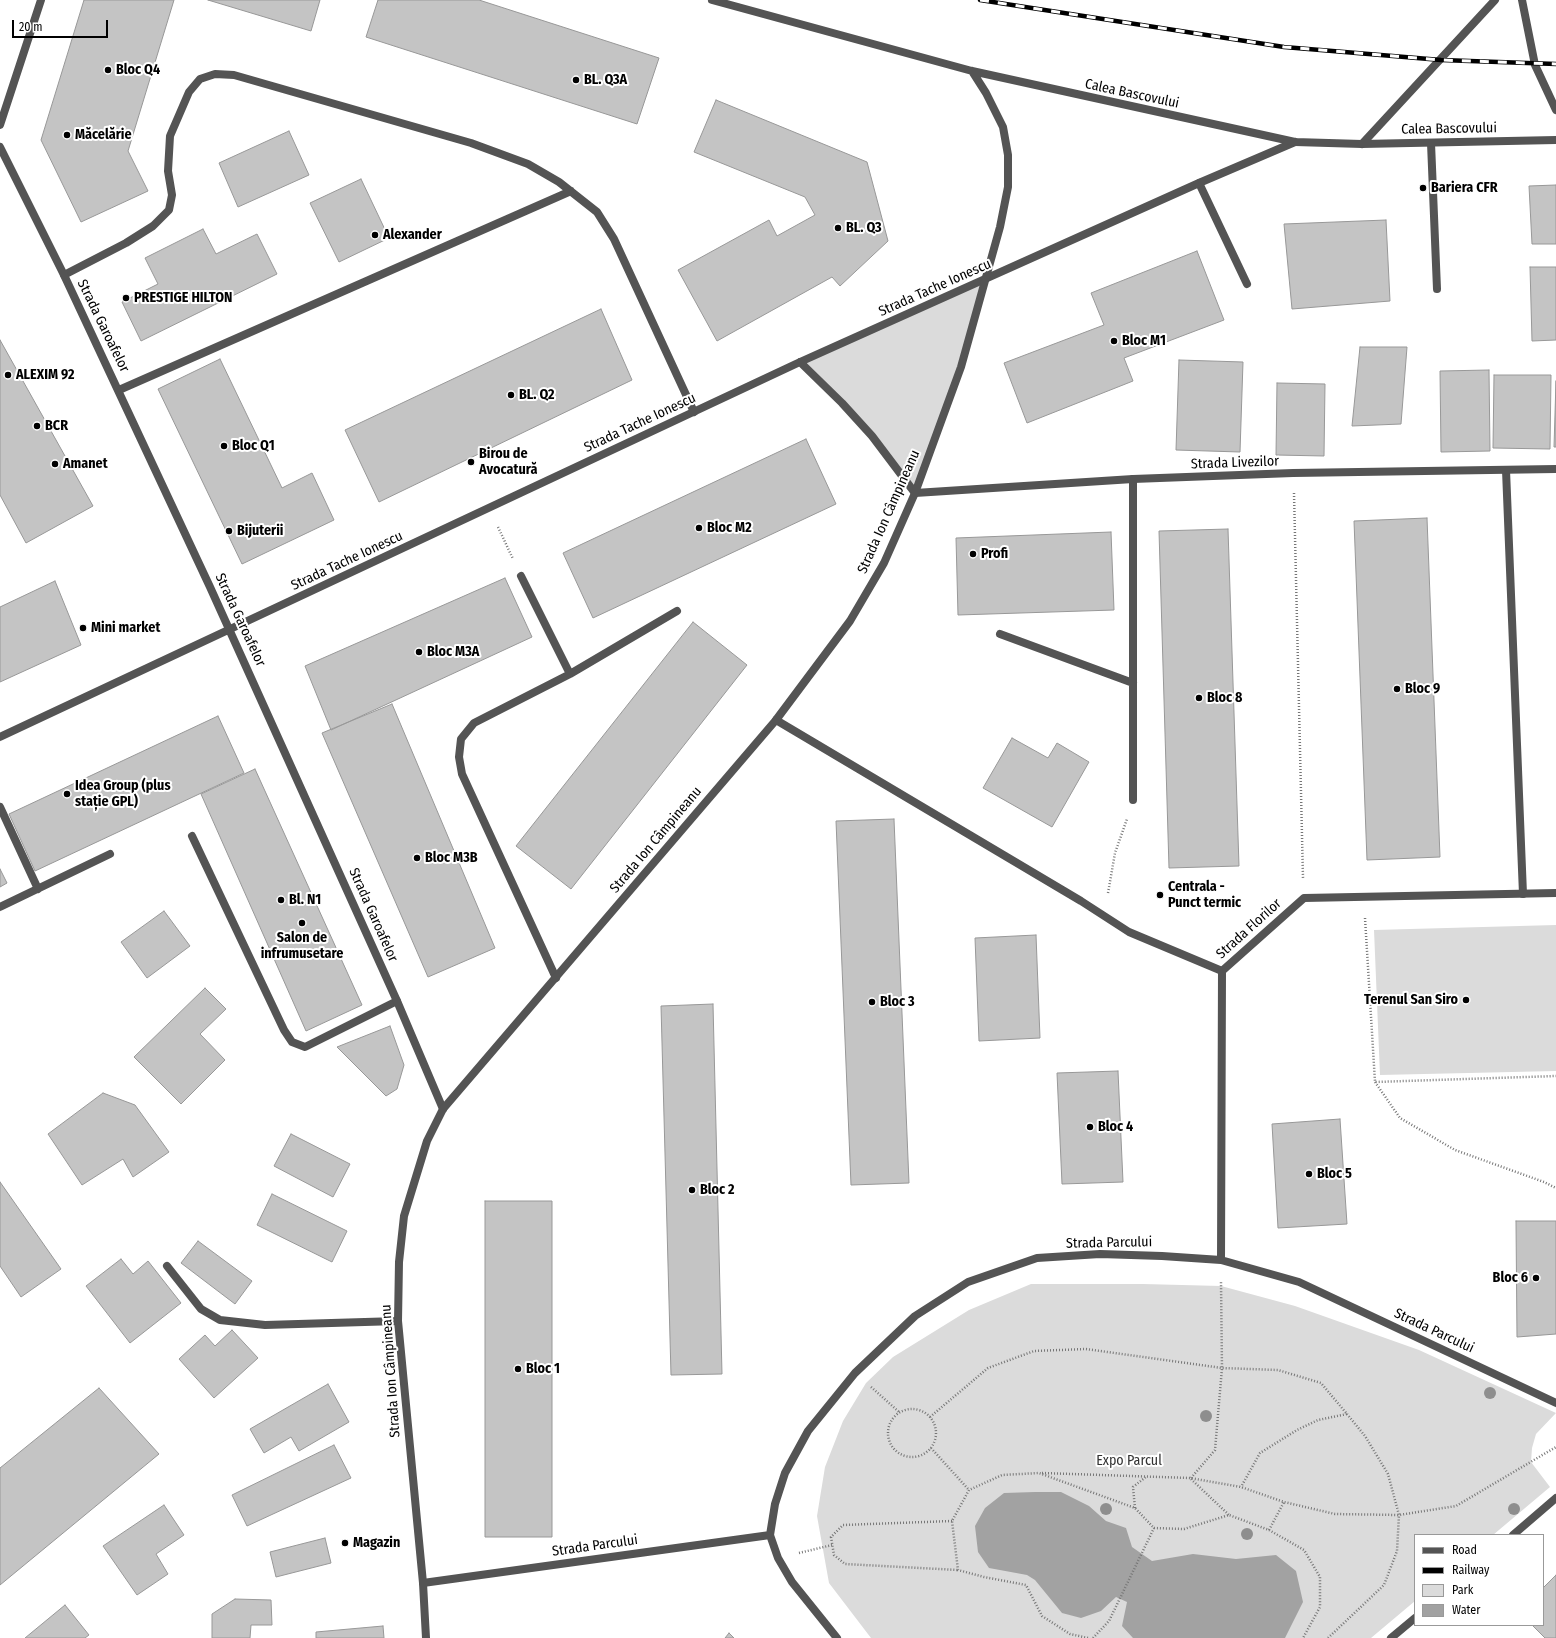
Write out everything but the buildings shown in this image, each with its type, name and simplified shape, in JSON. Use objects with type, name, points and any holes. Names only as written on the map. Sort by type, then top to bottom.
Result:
[{"type":"street","points":[[0,125],[41,0]]},
{"type":"street","name":"Calea Bascovului","points":[[712,0],[972,72],[1295,142],[1362,144],[1556,140]]},
{"type":"street","points":[[1362,144],[1495,0]]},
{"type":"street","points":[[1522,0],[1536,65],[1556,110]]},
{"type":"street","name":"Strada Ion Câmpineanu","points":[[426,1638],[423,1583],[398,1321],[399,1262],[404,1216],[427,1141],[443,1109],[776,720],[850,621],[884,563],[915,493],[961,367],[1000,227],[1008,187],[1008,156],[1003,127],[986,93],[972,72]]},
{"type":"street","points":[[64,275],[126,243],[153,226],[169,210],[172,195],[168,171],[170,136],[188,92],[200,80],[215,74],[234,75],[471,143],[528,164],[571,191],[597,212],[614,239],[694,412]]},
{"type":"street","name":"Strada Tache Ionescu","points":[[0,737],[800,362],[1199,183],[1295,142]]},
{"type":"street","points":[[1431,143],[1437,290]]},
{"type":"street","name":"Strada Garoafelor","points":[[0,147],[119,390],[230,630],[397,1001],[443,1109]]},
{"type":"street","points":[[1199,183],[1247,284]]},
{"type":"street","points":[[119,390],[571,191]]},
{"type":"street","points":[[800,362],[842,403],[872,436],[915,493]]},
{"type":"street","name":"Strada Livezilor","points":[[915,493],[1133,479],[1293,473],[1556,469]]},
{"type":"street","points":[[1506,470],[1523,894]]},
{"type":"street","points":[[1133,479],[1133,800]]},
{"type":"street","points":[[520,576],[570,674]]},
{"type":"street","points":[[556,978],[462,774],[459,757],[461,739],[474,723],[570,674],[678,611]]},
{"type":"street","points":[[1000,634],[1133,683]]},
{"type":"street","points":[[776,720],[1129,932],[1222,971]]},
{"type":"street","points":[[0,807],[38,889]]},
{"type":"street","points":[[192,836],[284,1030],[292,1042],[305,1047],[397,1001]]},
{"type":"street","points":[[0,907],[110,854]]},
{"type":"street","points":[[1304,898],[1556,893]]},
{"type":"street","name":"Strada Florilor","points":[[1221,1260],[1222,971],[1304,898]]},
{"type":"street","name":"Strada Parcului","points":[[837,1638],[792,1582],[778,1558],[770,1535],[775,1504],[785,1473],[808,1431],[855,1373],[915,1316],[968,1282],[1037,1258],[1100,1254],[1221,1260],[1299,1282],[1556,1403]]},
{"type":"street","points":[[167,1266],[201,1309],[220,1320],[264,1325],[398,1321]]},
{"type":"street","points":[[1513,1534],[1556,1498]]},
{"type":"street","name":"Strada Parcului","points":[[423,1583],[770,1535]]},
{"type":"street","points":[[1391,1638],[1414,1619]]},
{"type":"path","points":[[1293,473],[1304,898]]},
{"type":"path","points":[[490,508],[520,576]]},
{"type":"path","points":[[1103,915],[1115,853],[1133,800]]},
{"type":"path","points":[[1364,897],[1375,1082],[1400,1118],[1448,1146],[1556,1188]]},
{"type":"path","points":[[1375,1082],[1556,1076]]},
{"type":"path","points":[[1190,1478],[1215,1450],[1222,1368],[1221,1260]]},
{"type":"path","points":[[930,1417],[988,1368],[1034,1351],[1086,1349],[1222,1368],[1278,1370],[1321,1383],[1365,1436],[1388,1474],[1399,1514],[1397,1551],[1384,1585],[1328,1638]]},
{"type":"path","points":[[855,1373],[899,1412]]},
{"type":"path","points":[[915,1409],[930,1417],[936,1432],[935,1440],[931,1448],[919,1457],[911,1458],[904,1457],[891,1447],[887,1432],[889,1424],[899,1412],[915,1409]]},
{"type":"path","points":[[1241,1487],[1260,1453],[1297,1430],[1318,1420],[1347,1414]]},
{"type":"path","points":[[958,1570],[952,1521],[969,1490],[1002,1475],[1039,1473],[1190,1478],[1241,1487],[1284,1502],[1335,1514],[1399,1514],[1456,1506],[1556,1447]]},
{"type":"path","points":[[931,1448],[969,1490]]},
{"type":"path","points":[[1039,1473],[1135,1508],[1154,1528],[1184,1529],[1229,1515]]},
{"type":"path","points":[[1135,1508],[1133,1487],[1148,1476]]},
{"type":"path","points":[[1190,1478],[1229,1515],[1268,1530],[1304,1550],[1320,1577],[1320,1606],[1303,1638]]},
{"type":"path","points":[[1268,1530],[1284,1502]]},
{"type":"path","points":[[952,1521],[843,1525],[831,1537],[834,1555],[845,1564],[958,1570],[984,1577],[1026,1585],[1042,1616],[1070,1634],[1088,1638]]},
{"type":"path","points":[[1093,1638],[1109,1621],[1154,1528]]},
{"type":"path","points":[[778,1558],[832,1545]]},
{"type":"green space","points":[[986,279],[961,367],[915,493],[872,436],[800,362]]},
{"type":"green space","name":"Terenul San Siro","points":[[1556,925],[1556,1071],[1380,1075],[1374,930]]},
{"type":"green space","name":"Expo Parcul","points":[[1031,1284],[1221,1286],[1295,1306],[1419,1350],[1556,1413],[1536,1434],[1532,1448],[1531,1462],[1550,1487],[1494,1534],[1414,1534],[1414,1602],[1371,1638],[871,1638],[829,1583],[817,1516],[825,1467],[843,1421],[866,1383],[893,1357],[969,1310]]},
{"type":"water","points":[[1061,1492],[1089,1506],[1106,1521],[1126,1528],[1132,1547],[1152,1561],[1193,1554],[1236,1559],[1276,1555],[1296,1571],[1303,1602],[1285,1638],[1133,1638],[1122,1626],[1127,1602],[1116,1597],[1101,1611],[1081,1618],[1062,1613],[1035,1580],[1027,1575],[989,1568],[978,1552],[975,1526],[985,1508],[1004,1493]]},
{"type":"railway","points":[[980,0],[1284,47],[1441,60],[1556,64]]},
{"type":"place","name":"Bloc Q4","points":[[108,70]]},
{"type":"place","name":"BL. Q3A","points":[[576,80]]},
{"type":"place","name":"Măcelărie","points":[[67,135]]},
{"type":"place","name":"Bariera CFR","points":[[1423,188]]},
{"type":"place","name":"BL. Q3","points":[[838,228]]},
{"type":"place","name":"Alexander","points":[[375,235]]},
{"type":"place","name":"PRESTIGE HILTON","points":[[126,298]]},
{"type":"place","name":"Bloc M1","points":[[1114,341]]},
{"type":"place","name":"ALEXIM 92","points":[[8,375]]},
{"type":"place","name":"BL. Q2","points":[[511,395]]},
{"type":"place","name":"BCR","points":[[37,426]]},
{"type":"place","name":"Bloc Q1","points":[[224,446]]},
{"type":"place","name":"Birou de Avocatură","points":[[471,462]]},
{"type":"place","name":"Amanet","points":[[55,464]]},
{"type":"place","name":"Bloc M2","points":[[699,528]]},
{"type":"place","name":"Bijuterii","points":[[229,531]]},
{"type":"place","name":"Profi","points":[[973,554]]},
{"type":"place","name":"Mini market","points":[[83,628]]},
{"type":"place","name":"Bloc M3A","points":[[419,652]]},
{"type":"place","name":"Bloc 9","points":[[1397,689]]},
{"type":"place","name":"Bloc 8","points":[[1199,698]]},
{"type":"place","name":"Idea Group (plus stație GPL)","points":[[67,794]]},
{"type":"place","name":"Bloc M3B","points":[[417,858]]},
{"type":"place","name":"Centrala - Punct termic","points":[[1160,895]]},
{"type":"place","name":"Bl. N1","points":[[281,900]]},
{"type":"place","name":"Salon de infrumusetare","points":[[302,923]]},
{"type":"place","name":"Terenul San Siro","points":[[1466,1000]]},
{"type":"place","name":"Bloc 3","points":[[872,1002]]},
{"type":"place","name":"Bloc 4","points":[[1090,1127]]},
{"type":"place","name":"Bloc 5","points":[[1309,1174]]},
{"type":"place","name":"Bloc 2","points":[[692,1190]]},
{"type":"place","name":"Bloc 6","points":[[1536,1278]]},
{"type":"place","name":"Bloc 1","points":[[518,1369]]},
{"type":"place","name":"Magazin","points":[[345,1543]]}]
